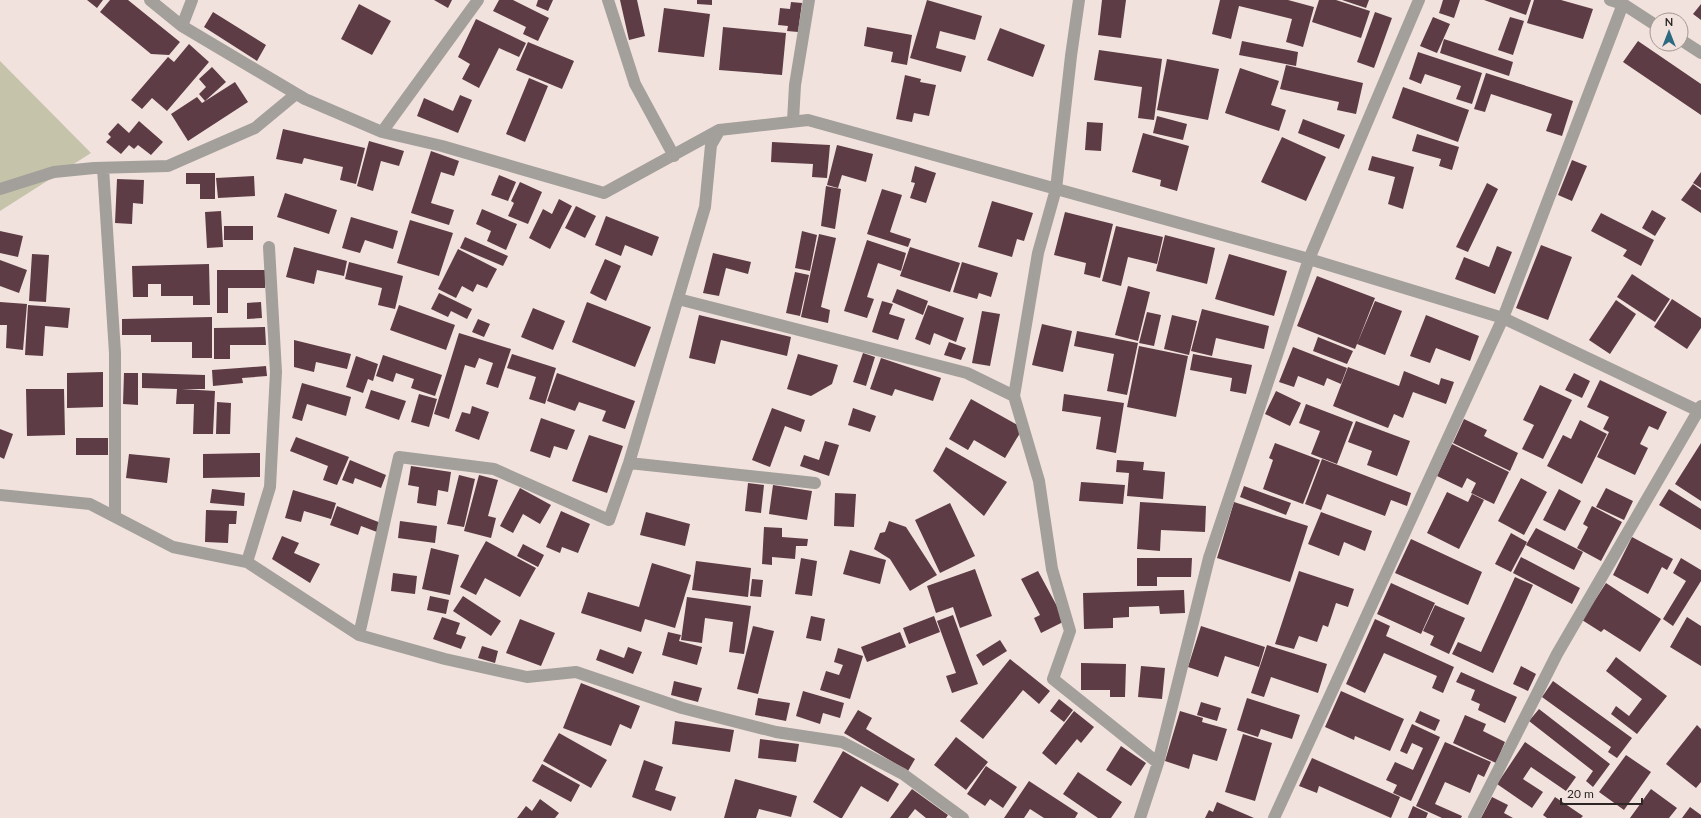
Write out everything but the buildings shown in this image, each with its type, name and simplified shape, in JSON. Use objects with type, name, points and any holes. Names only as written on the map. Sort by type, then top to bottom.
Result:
[{"type":"street","points":[[150,0],[182,26],[296,94],[382,132],[442,146],[604,193],[719,130],[808,120],[1309,259],[1503,318],[1700,410],[1557,654],[1474,818]]},
{"type":"street","points":[[182,26],[192,0]]},
{"type":"street","points":[[382,132],[478,0]]},
{"type":"street","points":[[608,0],[635,84],[674,156]]},
{"type":"street","points":[[793,121],[795,85],[808,0]]},
{"type":"street","points":[[1079,0],[1056,189],[1038,252],[1014,396],[1039,481],[1052,569],[1070,631],[1053,679],[1158,763]]},
{"type":"street","points":[[1140,818],[1158,763],[1209,558],[1309,259],[1419,0]]},
{"type":"street","points":[[1610,0],[1623,4],[1649,21]]},
{"type":"street","points":[[1274,818],[1503,318],[1623,4]]},
{"type":"street","points":[[1689,45],[1701,53]]},
{"type":"street","points":[[0,189],[54,172],[103,168],[168,166],[255,128],[296,94]]},
{"type":"street","points":[[359,635],[399,457],[494,469],[609,520],[629,463],[705,207],[711,145],[719,130]]},
{"type":"street","points":[[103,168],[115,353],[115,517]]},
{"type":"street","points":[[247,562],[270,487],[276,372],[269,247]]},
{"type":"street","points":[[678,299],[967,373],[1014,396]]},
{"type":"street","points":[[629,463],[815,483]]},
{"type":"street","points":[[0,495],[90,504],[173,547],[247,562],[359,635],[445,659],[527,677],[576,672],[682,708],[776,732],[842,742],[903,774],[963,818]]},
{"type":"shaded area","points":[[0,61],[91,153],[0,211]]}]
